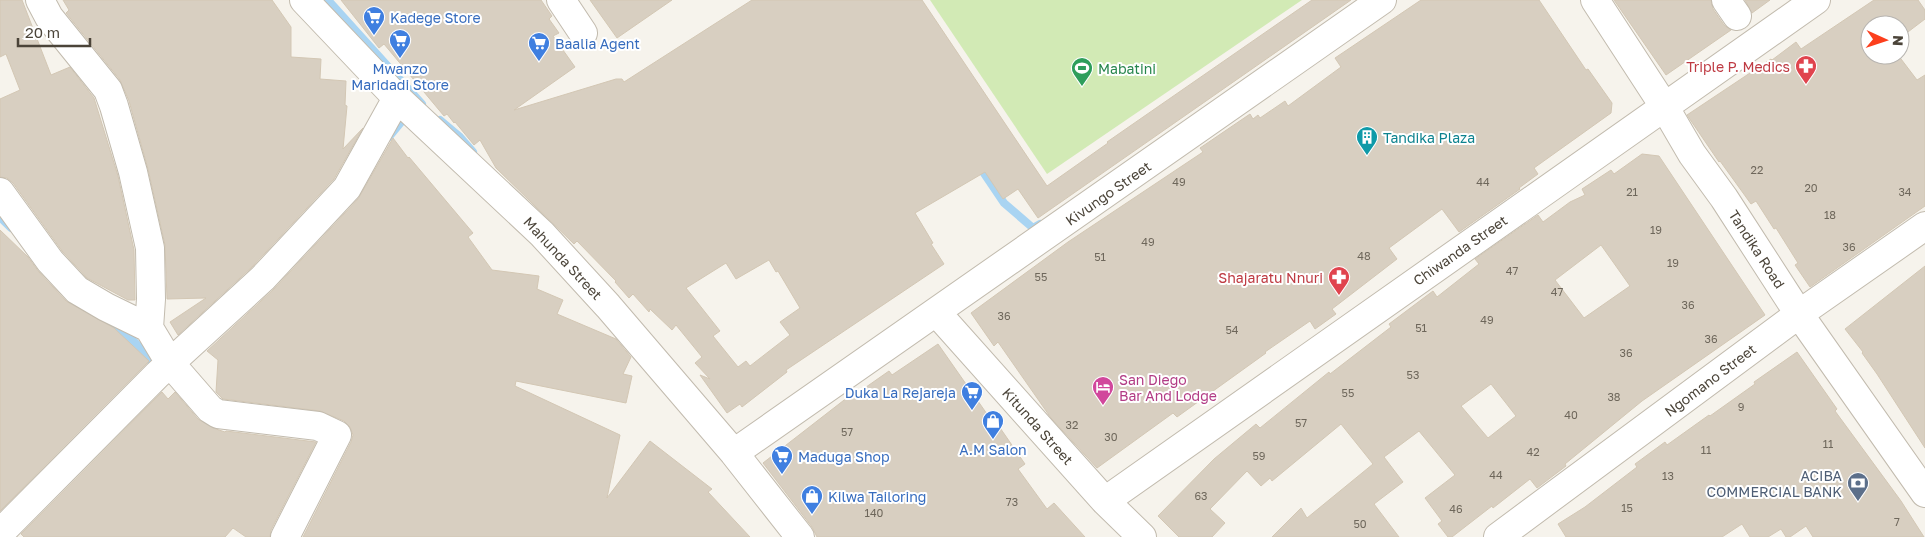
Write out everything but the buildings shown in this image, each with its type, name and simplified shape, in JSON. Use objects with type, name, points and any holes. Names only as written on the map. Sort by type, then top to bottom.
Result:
[{"type":"street","points":[[40,0],[49,17],[108,90],[114,106],[133,172],[150,248],[149,328],[170,363],[210,409],[218,414],[318,426],[337,436],[285,537]]},
{"type":"street","name":"Mahunda Street","points":[[304,0],[397,98],[542,234],[608,306],[734,453],[800,537]]},
{"type":"street","points":[[561,0],[583,33]]},
{"type":"street","name":"Kivungo Street","points":[[734,453],[937,313],[1382,0]]},
{"type":"street","name":"Tandika Road","points":[[1595,0],[1664,106],[1692,154],[1728,205],[1799,314],[1925,493]]},
{"type":"street","name":"Chiwanda Street","points":[[1105,501],[1816,0]]},
{"type":"street","points":[[0,532],[170,363],[263,278],[347,188],[397,98]]},
{"type":"street","points":[[0,192],[50,261],[77,290],[149,328]]},
{"type":"street","name":"Ngomano Street","points":[[1498,537],[1799,314],[1925,226]]},
{"type":"street","name":"Kitunda Street","points":[[937,313],[1105,501],[1142,537]]},
{"type":"green space","name":"Mabatini","points":[[930,0],[1302,0],[1047,174]]},
{"type":"waterway","points":[[328,0],[422,104]]},
{"type":"waterway","points":[[389,137],[407,115]]},
{"type":"waterway","points":[[440,120],[459,136],[473,152]]},
{"type":"waterway","points":[[979,166],[1004,203],[1033,228],[1040,224]]},
{"type":"waterway","points":[[0,217],[11,228]]},
{"type":"waterway","points":[[110,322],[147,355],[155,369]]},
{"type":"place","name":"Kadege Store","points":[[374,36]]},
{"type":"place","name":"Mwanzo Maridadi Store","points":[[400,59]]},
{"type":"place","name":"Baalia Agent","points":[[539,62]]},
{"type":"place","name":"Triple P. Medics","points":[[1806,85]]},
{"type":"place","name":"Mabatini","points":[[1082,87]]},
{"type":"place","name":"Tandika Plaza","points":[[1367,156]]},
{"type":"place","name":"Shajaratu Nnuri","points":[[1339,296]]},
{"type":"place","name":"San Diego Bar And Lodge","points":[[1103,406]]},
{"type":"place","name":"Duka La Rejareja","points":[[972,411]]},
{"type":"place","name":"A.M Salon","points":[[993,440]]},
{"type":"place","name":"Maduga Shop","points":[[782,475]]},
{"type":"place","name":"ACIBA COMMERCIAL BANK","points":[[1858,502]]},
{"type":"place","name":"Kilwa Tailoring","points":[[812,515]]}]
